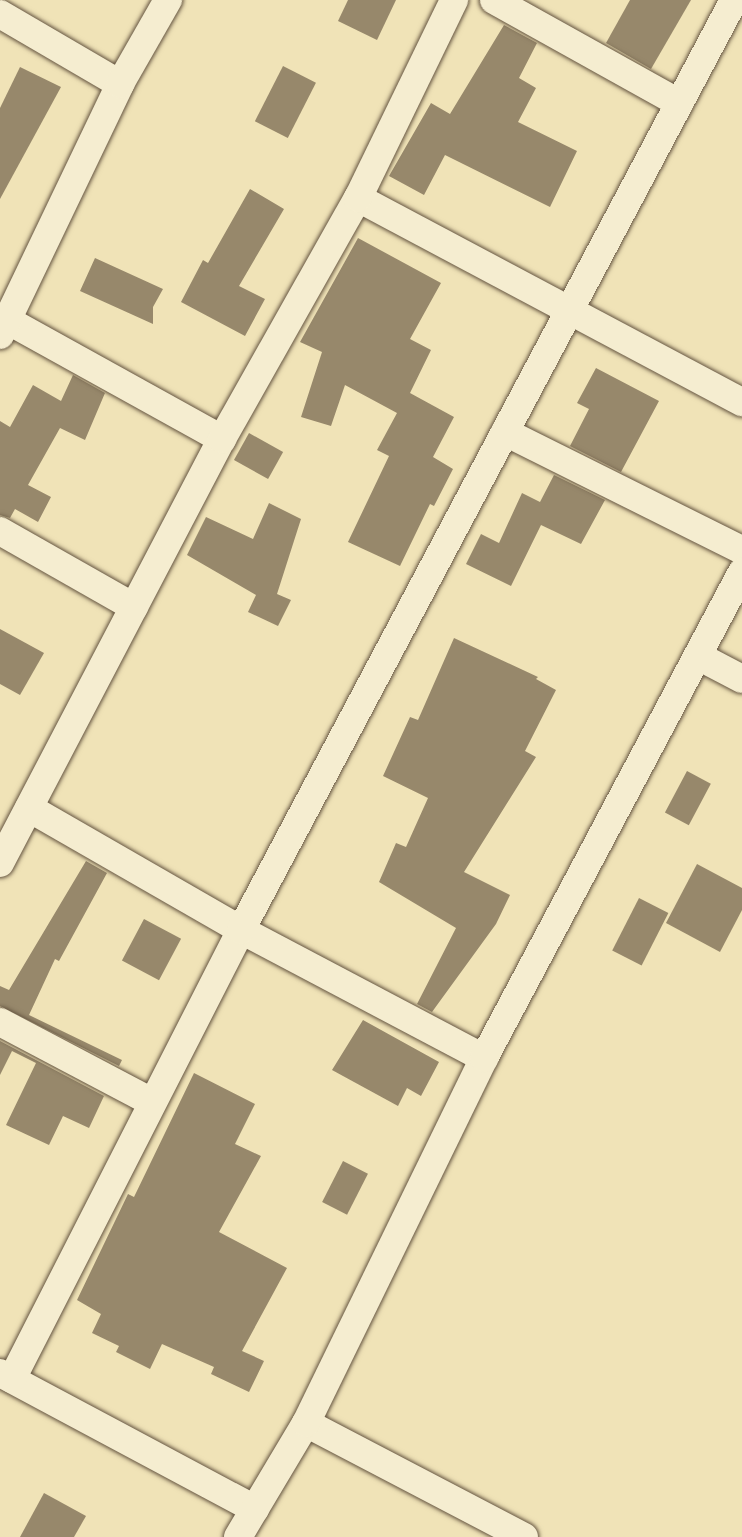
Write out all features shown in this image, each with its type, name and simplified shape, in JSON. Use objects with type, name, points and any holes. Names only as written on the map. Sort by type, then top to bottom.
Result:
[{"type":"street","points":[[168,0],[120,84],[3,328],[222,439]]},
{"type":"street","points":[[0,863],[222,439],[358,198],[454,0]]},
{"type":"street","points":[[494,0],[679,103]]},
{"type":"street","points":[[255,1509],[6,1376],[734,0]]},
{"type":"street","points":[[0,14],[120,84]]},
{"type":"street","points":[[358,198],[742,402]]},
{"type":"street","points":[[505,432],[742,550]]},
{"type":"street","points":[[0,531],[134,607]]},
{"type":"street","points":[[238,1537],[306,1423],[484,1058],[699,657],[742,572]]},
{"type":"street","points":[[699,657],[742,679]]},
{"type":"street","points":[[29,808],[241,930],[484,1058]]},
{"type":"street","points":[[0,1022],[152,1102]]},
{"type":"street","points":[[306,1423],[524,1537]]},
{"type":"building","points":[[348,0],[396,0],[377,40],[338,21]]},
{"type":"building","points":[[630,0],[691,0],[651,69],[606,43]]},
{"type":"building","points":[[504,25],[537,43],[519,78],[536,88],[518,122],[577,151],[550,207],[445,155],[424,195],[389,176],[431,103],[450,114]]},
{"type":"building","points":[[283,66],[316,83],[288,138],[255,121]]},
{"type":"building","points":[[20,67],[61,87],[0,199],[0,108]]},
{"type":"building","points":[[250,189],[284,209],[239,286],[265,299],[245,336],[181,302],[203,260],[208,263]]},
{"type":"building","points":[[358,238],[441,283],[410,339],[431,350],[410,393],[454,417],[433,457],[453,469],[434,506],[430,504],[400,566],[348,542],[389,456],[377,450],[397,413],[345,385],[331,426],[301,417],[322,352],[300,342]]},
{"type":"building","points":[[95,258],[163,289],[153,307],[153,324],[80,291]]},
{"type":"building","points":[[596,368],[659,401],[621,472],[570,446],[589,409],[577,403]]},
{"type":"building","points":[[73,375],[105,393],[85,440],[60,428],[28,485],[51,497],[38,522],[15,509],[10,518],[0,515],[0,421],[10,427],[33,385],[61,401]]},
{"type":"building","points":[[249,433],[283,452],[268,479],[234,460]]},
{"type":"building","points":[[554,475],[605,500],[581,544],[541,525],[511,586],[466,564],[481,534],[499,543],[522,493],[540,502]]},
{"type":"building","points":[[269,503],[301,519],[277,594],[291,600],[278,626],[248,612],[256,595],[187,555],[206,517],[253,539]]},
{"type":"building","points":[[0,629],[44,653],[20,695],[0,684]]},
{"type":"building","points":[[454,638],[538,677],[536,679],[556,690],[525,751],[536,757],[464,872],[510,895],[496,924],[432,1012],[417,1004],[456,928],[379,882],[396,843],[406,847],[428,798],[383,776],[410,717],[418,720]]},
{"type":"building","points":[[687,771],[711,784],[689,825],[665,812]]},
{"type":"building","points":[[86,861],[107,873],[59,961],[55,959],[29,1015],[122,1060],[119,1066],[0,1006],[0,986],[9,990]]},
{"type":"building","points":[[697,864],[742,888],[742,910],[720,952],[666,923]]},
{"type":"building","points":[[639,898],[668,913],[642,966],[612,951]]},
{"type":"building","points":[[144,919],[181,939],[159,980],[122,960]]},
{"type":"building","points":[[363,1020],[439,1062],[421,1096],[407,1088],[398,1106],[332,1070]]},
{"type":"building","points":[[0,1041],[104,1096],[89,1128],[63,1116],[49,1145],[6,1125],[36,1063],[12,1051],[0,1075]]},
{"type":"building","points":[[194,1073],[255,1104],[235,1144],[261,1156],[219,1232],[287,1268],[242,1351],[264,1361],[249,1392],[211,1374],[214,1367],[162,1344],[150,1369],[116,1352],[119,1346],[92,1333],[101,1314],[77,1300],[128,1194],[134,1197]]},
{"type":"building","points":[[343,1161],[368,1174],[347,1215],[322,1202]]},
{"type":"building","points":[[44,1493],[86,1516],[74,1537],[20,1537]]}]
